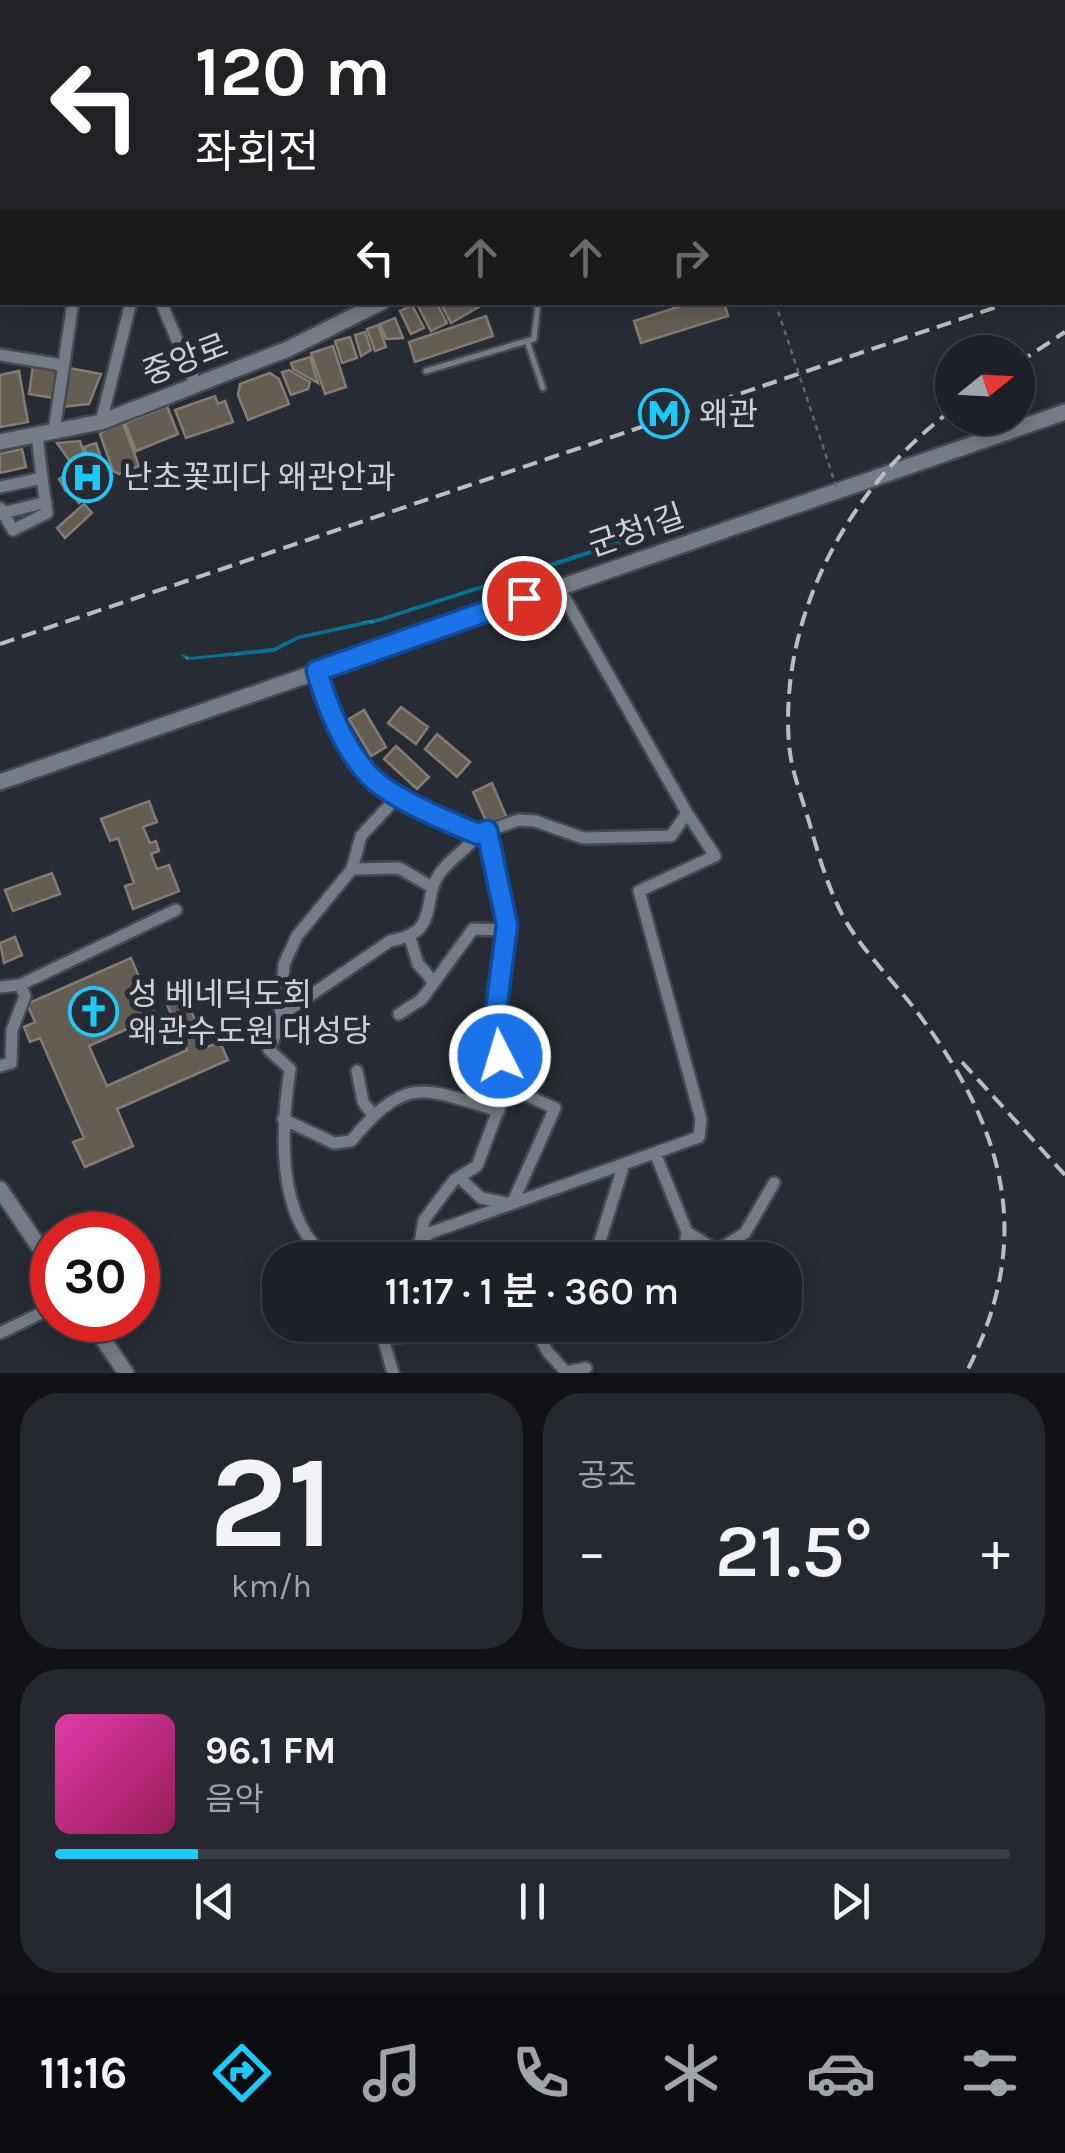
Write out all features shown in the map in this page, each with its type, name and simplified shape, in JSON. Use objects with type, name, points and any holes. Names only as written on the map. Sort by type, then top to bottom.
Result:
[{"type":"street","points":[[46,502],[1,510],[13,530],[48,513],[42,478],[46,433],[72,305]]},
{"type":"street","points":[[101,422],[130,305]]},
{"type":"street","points":[[162,305],[196,384]]},
{"type":"street","name":"중앙로","points":[[0,442],[101,422],[288,349],[376,305]]},
{"type":"street","points":[[0,354],[62,365]]},
{"type":"street","name":"군청1길","points":[[0,782],[1065,412]]},
{"type":"street","points":[[0,487],[42,478]]},
{"type":"street","points":[[421,1242],[430,1233],[699,1137],[702,1119],[639,890],[715,856],[558,586]]},
{"type":"street","points":[[317,671],[329,710],[370,776],[482,832]]},
{"type":"street","points":[[307,1242],[288,1183],[282,1120],[290,1069],[269,1050],[280,1016],[284,964],[297,936],[352,869],[361,836],[400,794]]},
{"type":"street","points":[[280,1016],[390,942],[410,938],[430,916],[432,887],[482,832],[520,820],[535,821],[583,838],[671,836],[687,813]]},
{"type":"street","points":[[420,1242],[424,1220],[459,1177],[477,1166],[507,1087],[494,1026],[506,930],[482,832]]},
{"type":"street","points":[[352,869],[399,868],[432,887]]},
{"type":"street","points":[[0,987],[20,986],[176,910]]},
{"type":"street","points":[[398,1014],[422,999],[472,929],[506,930]]},
{"type":"street","points":[[410,938],[418,964],[434,981]]},
{"type":"street","points":[[0,1066],[11,1064],[12,1030],[25,996],[20,986]]},
{"type":"street","points":[[357,1071],[363,1102],[373,1115]]},
{"type":"street","points":[[507,1087],[554,1108],[512,1204]]},
{"type":"street","points":[[282,1120],[334,1143],[352,1141],[373,1115],[402,1093],[419,1090],[499,1111]]},
{"type":"street","points":[[654,1153],[687,1232],[686,1242]]},
{"type":"street","points":[[600,1242],[624,1164]]},
{"type":"street","points":[[459,1177],[481,1198],[512,1204]]},
{"type":"street","points":[[687,1232],[717,1251],[745,1233],[774,1183]]},
{"type":"street","points":[[0,1189],[30,1233]]},
{"type":"street","points":[[0,1333],[30,1319]]},
{"type":"street","points":[[105,1342],[126,1373]]},
{"type":"street","points":[[384,1342],[393,1373]]},
{"type":"street","points":[[542,1342],[566,1372],[586,1368]]},
{"type":"lane","points":[[426,371],[534,339],[538,305]]},
{"type":"lane","points":[[527,341],[542,388]]},
{"type":"path","points":[[776,305],[836,489]]},
{"type":"water","points":[[659,528],[660,532],[379,622],[299,639],[274,652],[187,660],[180,654],[191,657],[273,648],[297,636],[379,618]]},
{"type":"building","points":[[412,305],[424,328],[411,334],[400,311]]},
{"type":"building","points":[[418,305],[438,305],[447,323],[431,331]]},
{"type":"building","points":[[442,305],[482,305],[451,323]]},
{"type":"building","points":[[684,305],[725,305],[728,316],[641,343],[634,321]]},
{"type":"building","points":[[486,316],[493,336],[415,362],[409,342]]},
{"type":"building","points":[[395,318],[403,338],[386,339],[380,324]]},
{"type":"building","points":[[378,325],[386,347],[375,351],[367,329]]},
{"type":"building","points":[[365,332],[371,350],[361,356],[355,335]]},
{"type":"building","points":[[350,337],[357,358],[342,363],[335,341]]},
{"type":"building","points":[[333,346],[346,387],[325,394],[311,353]]},
{"type":"building","points":[[310,357],[318,383],[293,369],[291,363]]},
{"type":"building","points":[[33,365],[57,370],[53,398],[29,394]]},
{"type":"building","points":[[69,368],[101,374],[89,404],[61,407]]},
{"type":"building","points":[[289,370],[310,382],[308,389],[291,395],[282,372]]},
{"type":"building","points":[[19,371],[28,422],[0,427],[0,375]]},
{"type":"building","points":[[270,373],[279,379],[289,404],[248,420],[238,395],[240,384]]},
{"type":"building","points":[[215,396],[218,404],[225,401],[233,422],[186,438],[175,410]]},
{"type":"building","points":[[167,406],[178,434],[136,451],[125,423]]},
{"type":"building","points":[[121,418],[139,466],[119,474],[113,471],[100,434]]},
{"type":"building","points":[[80,441],[87,463],[74,467],[57,443]]},
{"type":"building","points":[[96,443],[108,479],[96,482],[84,447]]},
{"type":"building","points":[[22,449],[26,467],[0,473],[0,454]]},
{"type":"building","points":[[74,470],[81,483],[66,491],[59,479]]},
{"type":"building","points":[[84,483],[92,494],[79,503],[71,492]]},
{"type":"building","points":[[84,504],[92,513],[65,538],[57,528]]},
{"type":"building","points":[[401,707],[428,727],[416,744],[388,723]]},
{"type":"building","points":[[364,710],[386,747],[371,756],[349,719]]},
{"type":"building","points":[[437,734],[470,762],[457,777],[425,749]]},
{"type":"building","points":[[396,746],[429,777],[417,789],[384,759]]},
{"type":"building","points":[[492,783],[506,816],[488,825],[473,792]]},
{"type":"building","points":[[149,801],[157,822],[143,827],[150,843],[156,841],[159,851],[151,854],[157,869],[169,865],[179,891],[133,909],[125,886],[134,883],[118,838],[110,841],[101,819]]},
{"type":"building","points":[[52,873],[60,894],[13,911],[5,890]]},
{"type":"building","points":[[15,937],[22,955],[4,963],[0,943]]},
{"type":"building","points":[[131,958],[156,1016],[89,1046],[107,1086],[187,1050],[164,998],[182,990],[207,1047],[220,1042],[228,1060],[117,1109],[133,1146],[85,1167],[73,1142],[84,1138],[40,1038],[30,1042],[24,1027],[35,1022],[27,1004]]},
{"type":"railway","points":[[0,644],[1002,305]]},
{"type":"railway","points":[[1035,352],[1065,332]]},
{"type":"railway","points":[[935,424],[882,476],[828,557],[809,601],[796,648],[789,695],[789,744],[817,849],[838,907],[862,945],[952,1063],[975,1105],[991,1147],[1002,1190],[1000,1278],[987,1325],[966,1373]]},
{"type":"railway","points":[[962,1062],[1065,1175]]},
{"type":"place","name":"왜관","points":[[664,414]]},
{"type":"place","name":"난초꽃피다 왜관안과","points":[[88,477]]},
{"type":"place","name":"성 베네딕도회 왜관수도원 대성당","points":[[93,1012]]},
{"type":"route","points":[[500,1056],[494,1026],[507,925],[487,831],[478,834],[440,818],[370,776],[329,710],[317,671],[524,598]]}]
